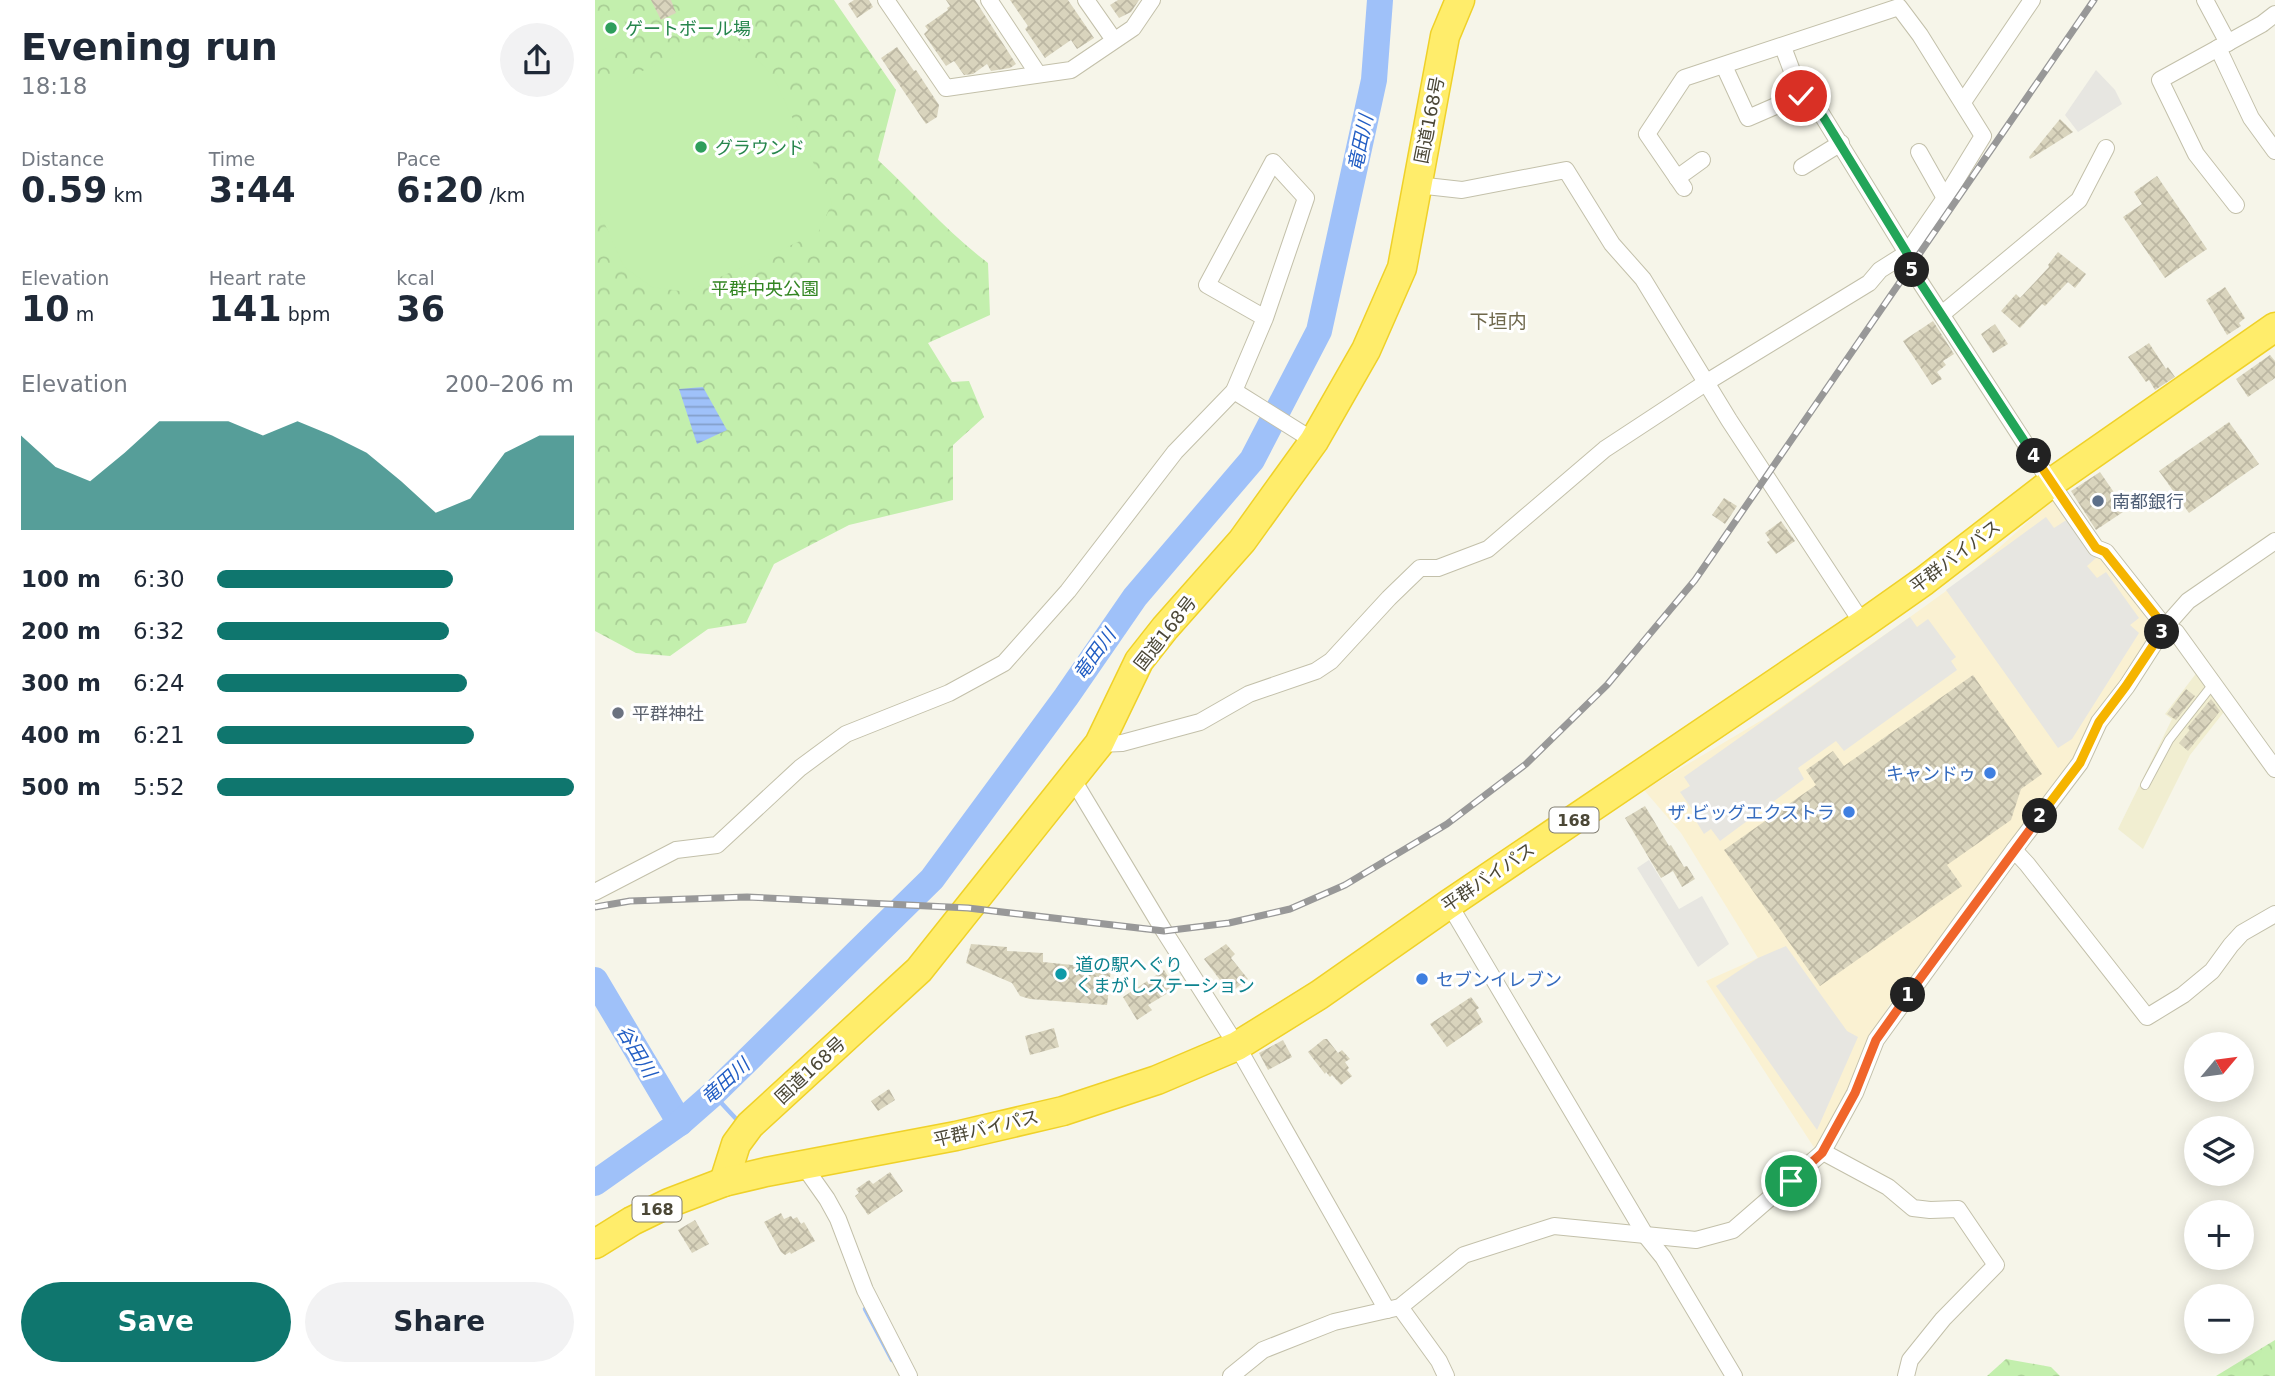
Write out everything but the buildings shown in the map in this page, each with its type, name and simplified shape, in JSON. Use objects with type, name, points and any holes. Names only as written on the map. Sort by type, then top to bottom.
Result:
[{"type":"highway","name":"国道168号","points":[[724,1182],[736,1144],[750,1125],[919,970],[1100,744],[1139,661],[1243,541],[1314,441],[1366,351],[1402,268],[1445,36],[1460,0]]},
{"type":"highway","name":"平群バイパス","points":[[724,1182],[956,1136],[1063,1111],[1157,1080],[1237,1045],[1319,995],[1863,624],[1924,581],[2051,483],[2275,327]]},
{"type":"highway","name":"168","points":[[595,1244],[669,1203],[724,1182]]},
{"type":"street","points":[[989,0],[1038,74]]},
{"type":"street","points":[[1086,0],[1114,40]]},
{"type":"street","points":[[894,3],[946,89],[1071,70],[1133,28],[1152,0]]},
{"type":"street","points":[[1963,102],[2032,0]]},
{"type":"street","points":[[2204,0],[2251,118],[2275,151]]},
{"type":"street","points":[[1100,744],[1122,743],[1200,722],[1249,694],[1316,671],[1331,661],[1420,568],[1437,568],[1488,549],[1605,449],[1707,382],[1869,283],[1880,270],[1907,253],[1983,136],[1899,7],[1684,78],[1647,134],[1680,183],[1702,160]]},
{"type":"street","points":[[2236,205],[2196,154],[2160,80],[2275,15]]},
{"type":"street","points":[[1783,47],[1801,96],[1819,110],[1841,143],[1907,253],[1911,268],[2051,483],[2096,548],[2105,552],[2165,627],[2176,632],[2275,769]]},
{"type":"street","points":[[1724,66],[1748,118],[1801,96]]},
{"type":"street","points":[[1802,167],[1841,143]]},
{"type":"street","points":[[1942,314],[2079,200],[2106,148]]},
{"type":"street","points":[[1919,152],[1945,198]]},
{"type":"street","points":[[595,892],[676,850],[717,845],[800,768],[846,734],[961,687],[1004,663],[1068,592],[1175,452],[1234,391],[1265,318],[1306,198],[1273,162],[1207,285],[1265,318]]},
{"type":"street","points":[[1417,185],[1462,190],[1566,170],[1612,244],[1643,279],[1729,420],[1863,624]]},
{"type":"street","points":[[1234,391],[1314,441]]},
{"type":"street","points":[[1231,1376],[1263,1350],[1334,1322],[1394,1309],[1464,1255],[1555,1226],[1696,1240],[1733,1230],[1822,1153],[1855,1093],[1876,1040],[2080,763],[2099,722],[2165,627],[2188,601],[2275,541]]},
{"type":"street","points":[[1072,778],[1144,899],[1237,1045],[1394,1309],[1439,1361],[1446,1376]]},
{"type":"street","points":[[2014,850],[2147,1017],[2183,995],[2212,971],[2242,933],[2275,915]]},
{"type":"street","points":[[1449,904],[1646,1237],[1663,1257],[1734,1376]]},
{"type":"street","points":[[1822,1153],[1888,1187],[1913,1208],[1958,1209],[1996,1265],[1943,1319],[1910,1360],[1906,1376]]},
{"type":"street","points":[[803,1165],[838,1219],[865,1290],[909,1376]]},
{"type":"lane","points":[[2145,785],[2169,740],[2213,684]]},
{"type":"shaded area","points":[[2096,70],[2115,90],[2122,104],[2078,132],[2065,115]]},
{"type":"shaded area","name":"ザ.ビッグエクストラ","points":[[2053,499],[2097,557],[2103,554],[2156,625],[2072,763],[1888,1007],[1860,1063],[1851,1088],[1815,1149],[1706,981],[1758,958],[1681,833],[1644,790],[1767,717],[1910,617],[1971,573]]},
{"type":"shaded area","points":[[2046,517],[2054,528],[2068,519],[2097,557],[2087,566],[2097,578],[2106,572],[2139,618],[2130,625],[2139,633],[2072,739],[2058,748],[1946,590]]},
{"type":"shaded area","points":[[1910,617],[1917,627],[1928,619],[1956,657],[1951,661],[1957,670],[1844,751],[1836,741],[1798,768],[1804,779],[1720,841],[1711,829],[1704,834],[1696,821],[1699,819],[1680,792],[1690,786],[1684,777]]},
{"type":"shaded area","points":[[2198,671],[2227,708],[2190,755],[2143,849],[2118,829],[2172,719],[2165,714]]},
{"type":"shaded area","points":[[1649,860],[1679,909],[1702,896],[1729,944],[1698,967],[1637,868]]},
{"type":"shaded area","points":[[1786,946],[1847,1031],[1858,1037],[1817,1130],[1716,986],[1758,958]]},
{"type":"green space","name":"平群中央公園","points":[[595,0],[834,0],[896,90],[878,160],[945,226],[988,263],[990,315],[928,343],[952,382],[969,381],[984,417],[953,445],[953,500],[849,525],[774,564],[746,623],[708,629],[670,656],[636,653],[595,631]]},
{"type":"green space","name":"ゲートボール場","points":[[618,8],[632,37],[595,53],[595,19]]},
{"type":"green space","name":"グラウンド","points":[[730,32],[773,76],[832,203],[818,233],[687,292],[652,287],[624,267],[595,202],[595,92]]},
{"type":"green space","points":[[2275,1340],[2275,1376],[2216,1376],[2254,1354]]},
{"type":"green space","points":[[2006,1359],[2051,1367],[2060,1376],[1987,1376]]},
{"type":"water","points":[[703,387],[727,430],[697,444],[679,389]]},
{"type":"waterway","name":"竜田川","points":[[595,1183],[680,1123],[713,1094],[932,879],[1066,697],[1135,597],[1252,460],[1319,331],[1374,80],[1380,0]]},
{"type":"waterway","name":"谷田川","points":[[595,980],[680,1123]]},
{"type":"waterway","points":[[713,1094],[739,1122]]},
{"type":"waterway","points":[[865,1309],[892,1360]]},
{"type":"railway","points":[[595,907],[630,901],[747,897],[968,908],[1164,931],[1229,923],[1290,909],[1345,885],[1447,824],[1526,764],[1607,685],[1695,580],[2094,0]]},
{"type":"place","name":"ゲートボール場","points":[[611,28]]},
{"type":"place","name":"グラウンド","points":[[701,147]]},
{"type":"place","name":"南都銀行","points":[[2098,501]]},
{"type":"place","name":"平群神社","points":[[618,713]]},
{"type":"place","name":"キャンドゥ","points":[[1990,773]]},
{"type":"place","name":"ザ.ビッグエクストラ","points":[[1849,812]]},
{"type":"place","name":"道の駅へぐり くまがしステーション","points":[[1061,974]]},
{"type":"place","name":"セブンイレブン","points":[[1422,979]]},
{"type":"district","name":"下垣内","points":[[1498,321]]},
{"type":"route","points":[[1791,1181],[1822,1153],[1855,1093],[1876,1040],[2080,763],[2099,722],[2165,627],[2105,552],[2096,548],[2051,483],[1911,268],[1907,253],[1841,143],[1819,110],[1801,96]]}]
